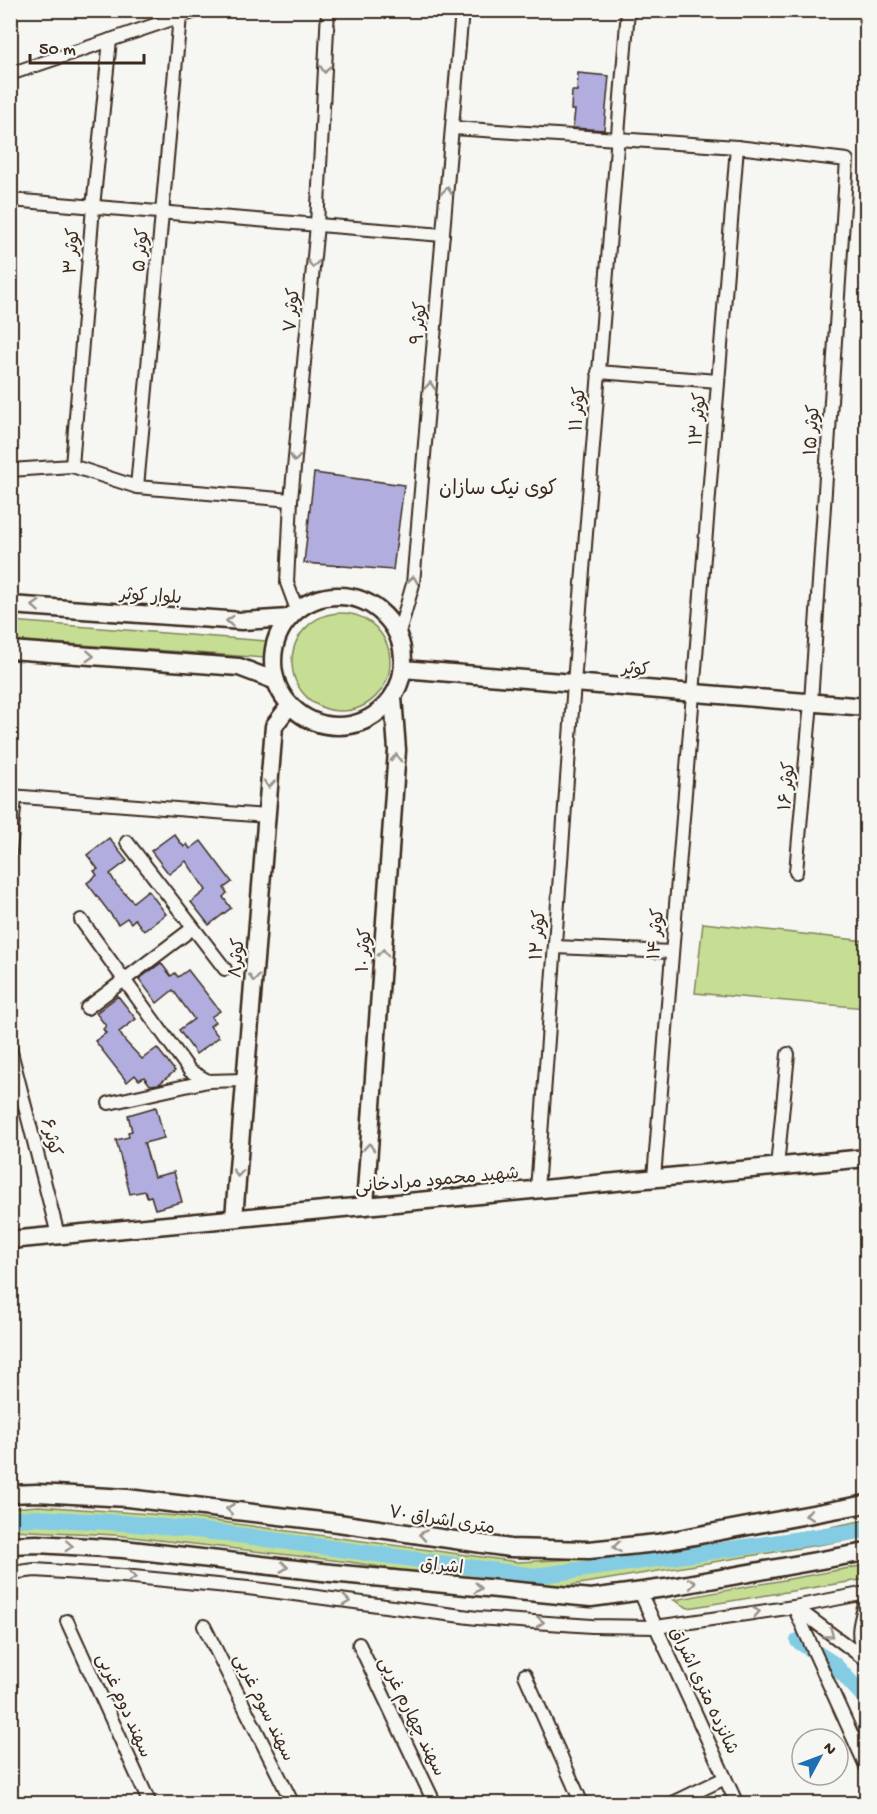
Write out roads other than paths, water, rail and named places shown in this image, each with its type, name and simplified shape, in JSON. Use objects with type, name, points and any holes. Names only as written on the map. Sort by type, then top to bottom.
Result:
[{"type":"main road","points":[[328,597],[354,598],[377,609],[390,621],[398,636],[403,652],[400,683],[393,697],[382,710],[368,720],[335,727],[318,724],[303,716],[290,705],[276,681],[273,664],[274,648],[279,632],[293,614],[312,601],[328,597]]},
{"type":"main road","name":"بلوار کوثر","points":[[10,605],[242,621],[293,614]]},
{"type":"main road","points":[[10,650],[239,667],[276,681]]},
{"type":"main road","name":"کوثر","points":[[403,669],[867,707]]},
{"type":"main road","name":"کوثر ۱۰","points":[[365,1206],[397,750],[393,697]]},
{"type":"main road","name":"کوثر۸","points":[[234,1218],[274,726],[290,705]]},
{"type":"main road","name":"شهید محمود مرادخانی","points":[[10,1240],[867,1158]]},
{"type":"main road","name":"۷۰ متری اشراق","points":[[10,1494],[37,1493],[127,1498],[327,1521],[510,1548],[589,1550],[657,1543],[867,1504]]},
{"type":"main road","name":"اشراق","points":[[10,1545],[37,1544],[123,1549],[331,1573],[591,1598],[640,1592],[867,1552]]},
{"type":"street","points":[[10,74],[199,10]]},
{"type":"street","name":"کوثر ۷","points":[[293,614],[287,583],[291,500],[317,225],[328,10]]},
{"type":"street","name":"کوثر ۹","points":[[398,636],[413,584],[462,10]]},
{"type":"street","name":"کوثر ۱۱","points":[[574,683],[628,10]]},
{"type":"street","name":"کوثر ۵","points":[[137,487],[180,16]]},
{"type":"street","name":"کوثر ۳","points":[[72,466],[93,207],[110,40]]},
{"type":"street","points":[[453,128],[737,147]]},
{"type":"street","name":"۱۵ کوثر","points":[[737,147],[847,160],[811,702]]},
{"type":"street","name":"کوثر ۱۳","points":[[693,693],[737,147]]},
{"type":"street","points":[[10,200],[443,235]]},
{"type":"street","points":[[598,372],[718,381]]},
{"type":"street","points":[[10,470],[72,466],[137,487],[291,500]]},
{"type":"street","name":"کوثر ۱۲","points":[[537,1190],[574,683]]},
{"type":"street","name":"کوثر ۱۴","points":[[654,1178],[693,693]]},
{"type":"street","name":"کوثر ۱۶","points":[[796,872],[811,702]]},
{"type":"street","points":[[10,852],[13,797],[267,816]]},
{"type":"street","points":[[127,842],[225,969]]},
{"type":"street","points":[[81,920],[190,1071],[208,1081]]},
{"type":"street","points":[[87,1008],[193,928]]},
{"type":"street","points":[[555,947],[672,952]]},
{"type":"street","name":"کوثر۶","points":[[10,1048],[58,1235]]},
{"type":"street","points":[[777,1167],[788,1054]]},
{"type":"street","points":[[109,1103],[208,1081],[245,1080]]},
{"type":"street","points":[[10,1573],[35,1570],[248,1588],[477,1618],[592,1626],[656,1627],[794,1607],[867,1593]]},
{"type":"street","name":"شانزده متری اشراق","points":[[640,1592],[737,1803]]},
{"type":"street","points":[[867,1601],[860,1622],[858,1642],[867,1659]]},
{"type":"street","points":[[794,1607],[867,1659]]},
{"type":"street","points":[[794,1607],[867,1766]]},
{"type":"street","name":"سهند دوم غربی","points":[[67,1621],[150,1803]]},
{"type":"street","name":"سهند سوم غربی","points":[[204,1626],[293,1803]]},
{"type":"street","name":"سهند چهارم غربی","points":[[359,1644],[435,1803]]},
{"type":"street","points":[[525,1675],[582,1803]]},
{"type":"street","points":[[671,1803],[725,1778]]},
{"type":"waterway","points":[[10,1519],[37,1518],[125,1523],[223,1533],[535,1576],[866,1530]]},
{"type":"waterway","points":[[798,1641],[834,1664],[866,1699]]},
{"type":"district","name":"کوی نیک سازان","points":[[498,487]]}]
